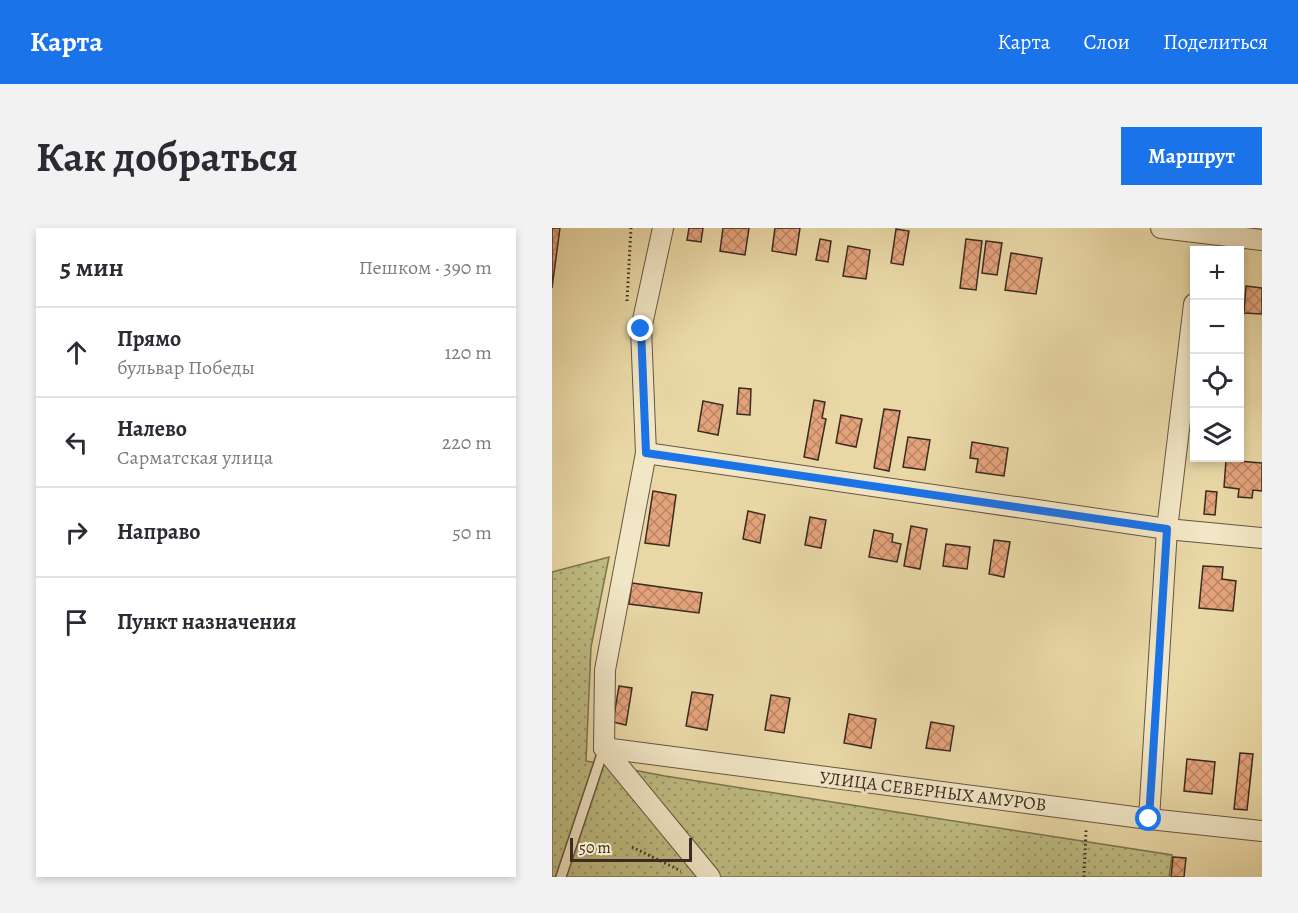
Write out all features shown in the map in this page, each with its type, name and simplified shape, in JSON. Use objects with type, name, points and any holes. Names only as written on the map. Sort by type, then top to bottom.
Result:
[{"type":"street","points":[[663,228],[641,329],[646,453],[604,670],[604,748],[710,877]]},
{"type":"street","points":[[1161,228],[1203,237],[1262,240]]},
{"type":"street","points":[[1149,819],[1167,529],[1190,337]]},
{"type":"street","points":[[646,453],[1167,529],[1262,538]]},
{"type":"street","name":"УЛИЦА СЕВЕРНЫХ АМУРОВ","points":[[604,748],[1149,819],[1262,831]]},
{"type":"lane","points":[[561,877],[604,748]]},
{"type":"path","points":[[627,303],[631,228]]},
{"type":"path","points":[[1084,877],[1086,830]]},
{"type":"path","points":[[632,847],[690,875]]},
{"type":"shaded area","points":[[609,557],[591,647],[586,761],[665,776],[1172,855],[1169,877],[552,877],[552,572]]},
{"type":"building","points":[[552,228],[560,228],[552,288]]},
{"type":"building","points":[[689,228],[703,228],[701,242],[687,240]]},
{"type":"building","points":[[723,228],[749,228],[745,255],[720,251]]},
{"type":"building","points":[[775,228],[800,228],[796,255],[772,251]]},
{"type":"building","points":[[896,229],[909,231],[903,265],[891,263]]},
{"type":"building","points":[[820,239],[831,241],[828,262],[816,260]]},
{"type":"building","points":[[966,239],[982,241],[976,290],[960,288]]},
{"type":"building","points":[[986,241],[1002,243],[997,275],[982,273]]},
{"type":"building","points":[[848,246],[870,250],[866,279],[843,276]]},
{"type":"building","points":[[1011,253],[1042,258],[1036,294],[1005,290]]},
{"type":"building","points":[[1246,286],[1262,288],[1262,314],[1244,313]]},
{"type":"building","points":[[739,388],[751,389],[750,415],[737,414]]},
{"type":"building","points":[[814,400],[825,402],[822,418],[826,419],[818,460],[804,457]]},
{"type":"building","points":[[703,401],[723,405],[718,435],[698,431]]},
{"type":"building","points":[[884,409],[900,411],[889,471],[874,468]]},
{"type":"building","points":[[841,415],[862,419],[856,447],[836,443]]},
{"type":"building","points":[[908,437],[930,440],[925,470],[903,467]]},
{"type":"building","points":[[972,442],[1008,448],[1004,476],[976,472],[978,459],[970,458]]},
{"type":"building","points":[[1226,462],[1262,463],[1262,491],[1253,490],[1252,498],[1238,497],[1239,489],[1224,487]]},
{"type":"building","points":[[653,491],[676,495],[669,546],[645,543]]},
{"type":"building","points":[[1206,491],[1217,492],[1215,515],[1204,514]]},
{"type":"building","points":[[748,511],[765,515],[760,543],[743,539]]},
{"type":"building","points":[[810,517],[826,520],[821,548],[805,545]]},
{"type":"building","points":[[911,526],[927,529],[920,569],[904,566]]},
{"type":"building","points":[[874,530],[893,534],[892,542],[901,544],[897,562],[869,557]]},
{"type":"building","points":[[994,540],[1010,542],[1004,577],[989,574]]},
{"type":"building","points":[[946,544],[970,547],[967,569],[943,566]]},
{"type":"building","points":[[1203,566],[1223,567],[1222,579],[1236,581],[1233,611],[1199,608]]},
{"type":"building","points":[[632,583],[702,593],[699,613],[629,604]]},
{"type":"building","points":[[619,686],[632,688],[626,725],[613,722]]},
{"type":"building","points":[[692,692],[713,695],[707,730],[686,726]]},
{"type":"building","points":[[771,695],[790,698],[784,733],[765,730]]},
{"type":"building","points":[[849,714],[876,719],[871,748],[844,743]]},
{"type":"building","points":[[931,722],[954,726],[950,751],[926,748]]},
{"type":"building","points":[[1240,753],[1253,754],[1247,810],[1234,809]]},
{"type":"building","points":[[1187,759],[1215,762],[1212,794],[1184,791]]},
{"type":"building","points":[[1173,857],[1186,858],[1184,877],[1171,877]]},
{"type":"route","points":[[641,329],[646,453],[1167,529],[1149,819]]}]
